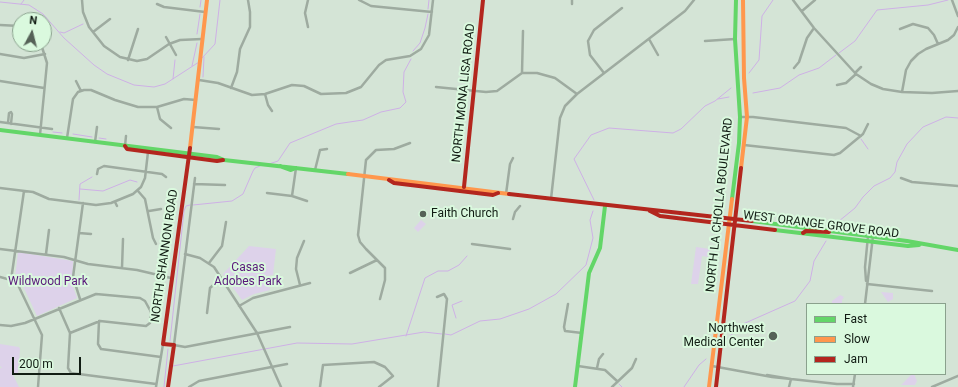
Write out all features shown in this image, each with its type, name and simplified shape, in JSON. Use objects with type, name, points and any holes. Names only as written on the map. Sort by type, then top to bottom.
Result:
[{"type":"main road","name":"NORTH SHANNON ROAD","points":[[163,344],[193,127],[207,0]]},
{"type":"main road","name":"NORTH MONA LISA ROAD","points":[[464,187],[483,0]]},
{"type":"main road","name":"NORTH LA CHOLLA BOULEVARD","points":[[709,387],[730,218],[740,117],[735,39],[736,0]]},
{"type":"main road","name":"NORTH LA CHOLLA BOULEVARD","points":[[716,387],[747,117],[744,78],[743,0]]},
{"type":"main road","name":"WEST ORANGE GROVE ROAD","points":[[0,130],[125,146],[217,161],[224,160],[280,166],[291,170],[296,168],[388,180],[464,187],[498,193],[648,211],[730,218],[834,231],[870,238]]},
{"type":"main road","name":"WEST ORANGE GROVE ROAD","points":[[125,146],[127,150],[189,156]]},
{"type":"main road","name":"WEST ORANGE GROVE ROAD","points":[[388,180],[394,183],[492,195],[498,193]]},
{"type":"main road","points":[[576,387],[589,273],[600,248],[605,206]]},
{"type":"main road","name":"WEST ORANGE GROVE ROAD","points":[[648,211],[660,216],[803,233],[870,238],[958,250]]},
{"type":"main road","points":[[803,233],[806,231],[822,233],[834,231]]},
{"type":"main road","points":[[163,344],[174,345]]},
{"type":"main road","name":"NORTH SHANNON ROAD","points":[[168,387],[174,345]]},
{"type":"street","points":[[82,0],[85,20],[93,32],[111,52],[128,60],[148,58],[169,44],[180,40],[202,39]]},
{"type":"street","points":[[231,88],[238,72],[240,49],[250,27],[248,0]]},
{"type":"street","points":[[308,0],[305,13],[308,27]]},
{"type":"street","points":[[359,0],[371,6],[432,12]]},
{"type":"street","points":[[199,80],[252,95],[265,94],[292,85],[304,86],[321,94],[346,94],[365,83],[382,62],[394,58],[410,56],[421,49],[429,35],[433,0]]},
{"type":"street","points":[[551,199],[560,118],[565,106],[577,94],[685,11],[694,0]]},
{"type":"street","points":[[793,0],[814,28],[856,73],[871,84],[883,89],[902,92],[932,93],[958,90]]},
{"type":"street","points":[[802,11],[815,0]]},
{"type":"street","points":[[952,0],[958,16]]},
{"type":"street","points":[[157,4],[164,7],[205,12]]},
{"type":"street","points":[[604,73],[590,54],[588,41],[594,30],[622,8]]},
{"type":"street","points":[[93,32],[110,19]]},
{"type":"street","points":[[900,29],[913,24],[928,28],[934,35],[938,44]]},
{"type":"street","points":[[0,25],[12,26]]},
{"type":"street","points":[[902,92],[906,70],[911,61],[918,54],[954,35],[958,27]]},
{"type":"street","points":[[794,68],[799,62],[806,38],[814,28]]},
{"type":"street","points":[[128,60],[138,29]]},
{"type":"street","points":[[522,73],[523,32]]},
{"type":"street","points":[[166,38],[176,55]]},
{"type":"street","points":[[649,39],[658,56]]},
{"type":"street","points":[[705,41],[735,39]]},
{"type":"street","points":[[0,54],[24,58],[45,54],[47,63],[40,135]]},
{"type":"street","points":[[148,58],[150,63]]},
{"type":"street","points":[[837,85],[846,83],[861,67]]},
{"type":"street","points":[[436,88],[486,92],[496,91],[522,73],[536,73],[555,78],[577,94]]},
{"type":"street","points":[[0,81],[44,88]]},
{"type":"street","points":[[76,81],[80,91]]},
{"type":"street","points":[[67,138],[73,99],[80,91],[91,90],[132,106],[157,107],[182,99],[196,100]]},
{"type":"street","points":[[265,94],[268,104],[272,110]]},
{"type":"street","points":[[157,107],[160,119],[171,128]]},
{"type":"street","points":[[740,117],[846,128],[861,136]]},
{"type":"street","points":[[0,122],[52,129]]},
{"type":"street","points":[[744,145],[834,155],[840,153],[861,136],[868,124]]},
{"type":"street","points":[[95,142],[98,127]]},
{"type":"street","points":[[193,127],[219,129]]},
{"type":"street","points":[[125,146],[126,136]]},
{"type":"street","points":[[380,299],[384,289],[386,274],[385,268],[366,249],[358,235],[366,160],[376,150],[394,150],[410,143]]},
{"type":"street","points":[[314,171],[320,150],[327,149]]},
{"type":"street","points":[[0,188],[33,192],[49,199],[104,205],[115,202],[138,190],[144,183],[148,152]]},
{"type":"street","points":[[506,194],[510,164],[513,158]]},
{"type":"street","points":[[97,174],[98,169],[104,166],[146,171],[162,174],[166,177]]},
{"type":"street","points":[[292,196],[296,168]]},
{"type":"street","name":"NORTH SHANNON ROAD","points":[[174,345],[195,178]]},
{"type":"street","points":[[901,178],[912,182],[958,186]]},
{"type":"street","points":[[194,184],[225,185]]},
{"type":"street","points":[[138,190],[145,199],[153,238],[156,244]]},
{"type":"street","points":[[11,280],[24,191]]},
{"type":"street","points":[[267,193],[292,196],[307,201]]},
{"type":"street","points":[[115,202],[117,206]]},
{"type":"street","points":[[80,299],[73,277],[83,203]]},
{"type":"street","points":[[513,219],[514,212],[520,206]]},
{"type":"street","points":[[148,211],[161,209]]},
{"type":"street","points":[[209,263],[222,246],[226,222]]},
{"type":"street","points":[[46,254],[49,230]]},
{"type":"street","points":[[79,233],[91,234]]},
{"type":"street","points":[[865,303],[867,284],[864,270],[870,238]]},
{"type":"street","points":[[122,268],[123,239]]},
{"type":"street","points":[[300,285],[296,269],[297,258],[304,241]]},
{"type":"street","points":[[472,244],[510,249]]},
{"type":"street","points":[[0,248],[46,254],[171,278]]},
{"type":"street","points":[[185,254],[200,258],[209,263],[221,278],[257,333],[281,387]]},
{"type":"street","points":[[350,273],[362,269],[377,260]]},
{"type":"street","points":[[0,276],[11,280],[18,286],[35,319],[43,339],[38,387]]},
{"type":"street","points":[[207,313],[210,288],[221,278]]},
{"type":"street","points":[[239,306],[254,298],[310,283]]},
{"type":"street","points":[[867,284],[932,292]]},
{"type":"street","points":[[0,325],[17,325],[35,319],[80,299],[101,294],[140,298],[145,301],[151,312],[150,323],[147,327],[99,321],[70,333]]},
{"type":"street","points":[[437,297],[444,294],[447,300],[438,387]]},
{"type":"street","points":[[568,304],[564,327],[565,331],[583,333]]},
{"type":"street","points":[[59,308],[70,333],[69,371],[75,374],[156,385]]},
{"type":"street","points":[[99,321],[98,347],[101,349],[161,358]]},
{"type":"street","points":[[174,345],[185,346],[290,327]]},
{"type":"street","name":"NORTH SHANNON ROAD","points":[[156,385],[163,344]]},
{"type":"street","points":[[597,368],[599,359],[603,354]]},
{"type":"street","points":[[612,387],[632,368],[636,359]]},
{"type":"street","points":[[320,387],[323,365],[374,362],[385,367],[393,376],[379,387]]},
{"type":"street","points":[[189,387],[199,380],[287,364]]},
{"type":"street","points":[[578,366],[597,368],[609,372],[618,381]]},
{"type":"street","points":[[712,366],[791,379],[837,384],[853,385],[855,375]]},
{"type":"street","points":[[932,387],[958,376]]},
{"type":"street","points":[[789,387],[791,379]]},
{"type":"green space","points":[[421,220],[426,224],[418,232],[414,228]]},
{"type":"green space","name":"Casas Adobes Park","points":[[249,246],[276,249],[273,275],[267,276],[270,290],[254,294],[242,300],[223,274]]},
{"type":"green space","points":[[696,247],[710,249],[709,257],[702,256],[698,284],[691,284]]},
{"type":"green space","name":"Wildwood Park","points":[[18,252],[73,261],[72,284],[77,298],[37,316],[23,286],[15,278]]},
{"type":"green space","points":[[881,292],[893,293],[893,299],[888,302]]},
{"type":"green space","points":[[840,295],[844,297],[842,303],[832,303],[832,301]]},
{"type":"green space","points":[[0,344],[19,347],[20,349],[18,374],[12,373],[19,387],[0,387],[0,368],[2,368],[0,366]]},
{"type":"green space","points":[[911,375],[914,375],[917,381],[915,385],[901,385]]},
{"type":"waterway","points":[[21,4],[24,0]]},
{"type":"waterway","points":[[200,7],[201,0]]},
{"type":"waterway","points":[[202,58],[215,44],[220,0]]},
{"type":"waterway","points":[[428,9],[429,0]]},
{"type":"waterway","points":[[749,73],[759,60],[762,16],[773,0]]},
{"type":"waterway","points":[[839,53],[855,41],[877,10],[928,5],[948,0]]},
{"type":"waterway","points":[[0,2],[29,5],[43,14],[64,38],[94,65],[107,74],[134,85],[154,87],[165,84],[199,62]]},
{"type":"waterway","points":[[197,34],[200,14]]},
{"type":"waterway","points":[[413,51],[420,43],[428,14]]},
{"type":"waterway","points":[[60,32],[64,33],[83,24]]},
{"type":"waterway","points":[[192,66],[197,43]]},
{"type":"waterway","points":[[753,93],[780,88],[799,75],[819,68],[836,55]]},
{"type":"waterway","points":[[203,77],[204,57]]},
{"type":"waterway","points":[[269,164],[278,161],[290,143],[336,124],[363,120],[381,112],[400,108],[406,102],[403,92],[404,72],[411,59]]},
{"type":"waterway","points":[[173,79],[175,60]]},
{"type":"waterway","points":[[594,200],[574,159],[591,135],[609,128],[673,133],[681,129],[705,106],[715,101],[731,88]]},
{"type":"waterway","points":[[718,99],[729,97]]},
{"type":"waterway","points":[[833,226],[855,208],[874,186],[890,178],[895,172],[897,162],[907,144],[923,127],[946,117],[958,118]]},
{"type":"waterway","points":[[53,132],[62,133]]},
{"type":"waterway","points":[[73,134],[92,137]]},
{"type":"waterway","points":[[99,138],[106,139]]},
{"type":"waterway","points":[[861,139],[868,149]]},
{"type":"waterway","points":[[193,205],[232,201],[243,194],[253,171],[255,168],[260,166]]},
{"type":"waterway","points":[[79,200],[80,184],[92,177]]},
{"type":"waterway","points":[[80,189],[103,191],[130,180],[137,182]]},
{"type":"waterway","points":[[170,341],[184,211],[186,206],[190,205]]},
{"type":"waterway","points":[[445,334],[451,335],[480,321],[500,319],[529,309],[556,294],[586,265],[593,238],[590,220],[593,211]]},
{"type":"waterway","points":[[728,338],[743,324],[795,301],[810,281],[814,261],[826,241]]},
{"type":"waterway","points":[[406,336],[425,278],[438,271],[448,271],[459,265],[467,256]]},
{"type":"waterway","points":[[456,318],[452,305],[462,301]]},
{"type":"waterway","points":[[173,366],[297,343],[352,344],[424,332],[442,334]]},
{"type":"waterway","points":[[164,387],[168,349]]},
{"type":"waterway","points":[[684,387],[699,365],[706,359]]},
{"type":"waterway","points":[[619,384],[622,387]]},
{"type":"traffic: fast","points":[[732,199],[739,143],[740,117],[735,39],[736,0]]},
{"type":"traffic: fast","points":[[0,130],[217,157],[224,160],[348,174]]},
{"type":"traffic: fast","points":[[280,166],[291,170],[296,168]]},
{"type":"traffic: fast","points":[[575,387],[589,273],[600,248],[605,206]]},
{"type":"traffic: fast","points":[[752,221],[907,241],[958,250]]},
{"type":"traffic: fast","points":[[775,230],[908,246],[919,245]]},
{"type":"traffic: slow","points":[[190,148],[207,0]]},
{"type":"traffic: slow","points":[[741,168],[747,117],[744,78],[743,0]]},
{"type":"traffic: slow","points":[[348,174],[509,194]]},
{"type":"traffic: slow","points":[[709,387],[732,199]]},
{"type":"traffic: jam","points":[[464,187],[483,0]]},
{"type":"traffic: jam","points":[[125,146],[127,149],[217,161],[223,160]]},
{"type":"traffic: jam","points":[[168,387],[174,345],[163,344],[190,148]]},
{"type":"traffic: jam","points":[[716,387],[741,168]]},
{"type":"traffic: jam","points":[[389,180],[394,183],[493,195],[498,193]]},
{"type":"traffic: jam","points":[[509,194],[752,221]]},
{"type":"traffic: jam","points":[[650,211],[660,216],[775,230]]},
{"type":"traffic: jam","points":[[803,233],[806,231],[829,232]]},
{"type":"place","name":"Faith Church","points":[[423,214]]},
{"type":"place","name":"Northwest Medical Center","points":[[773,336]]}]
